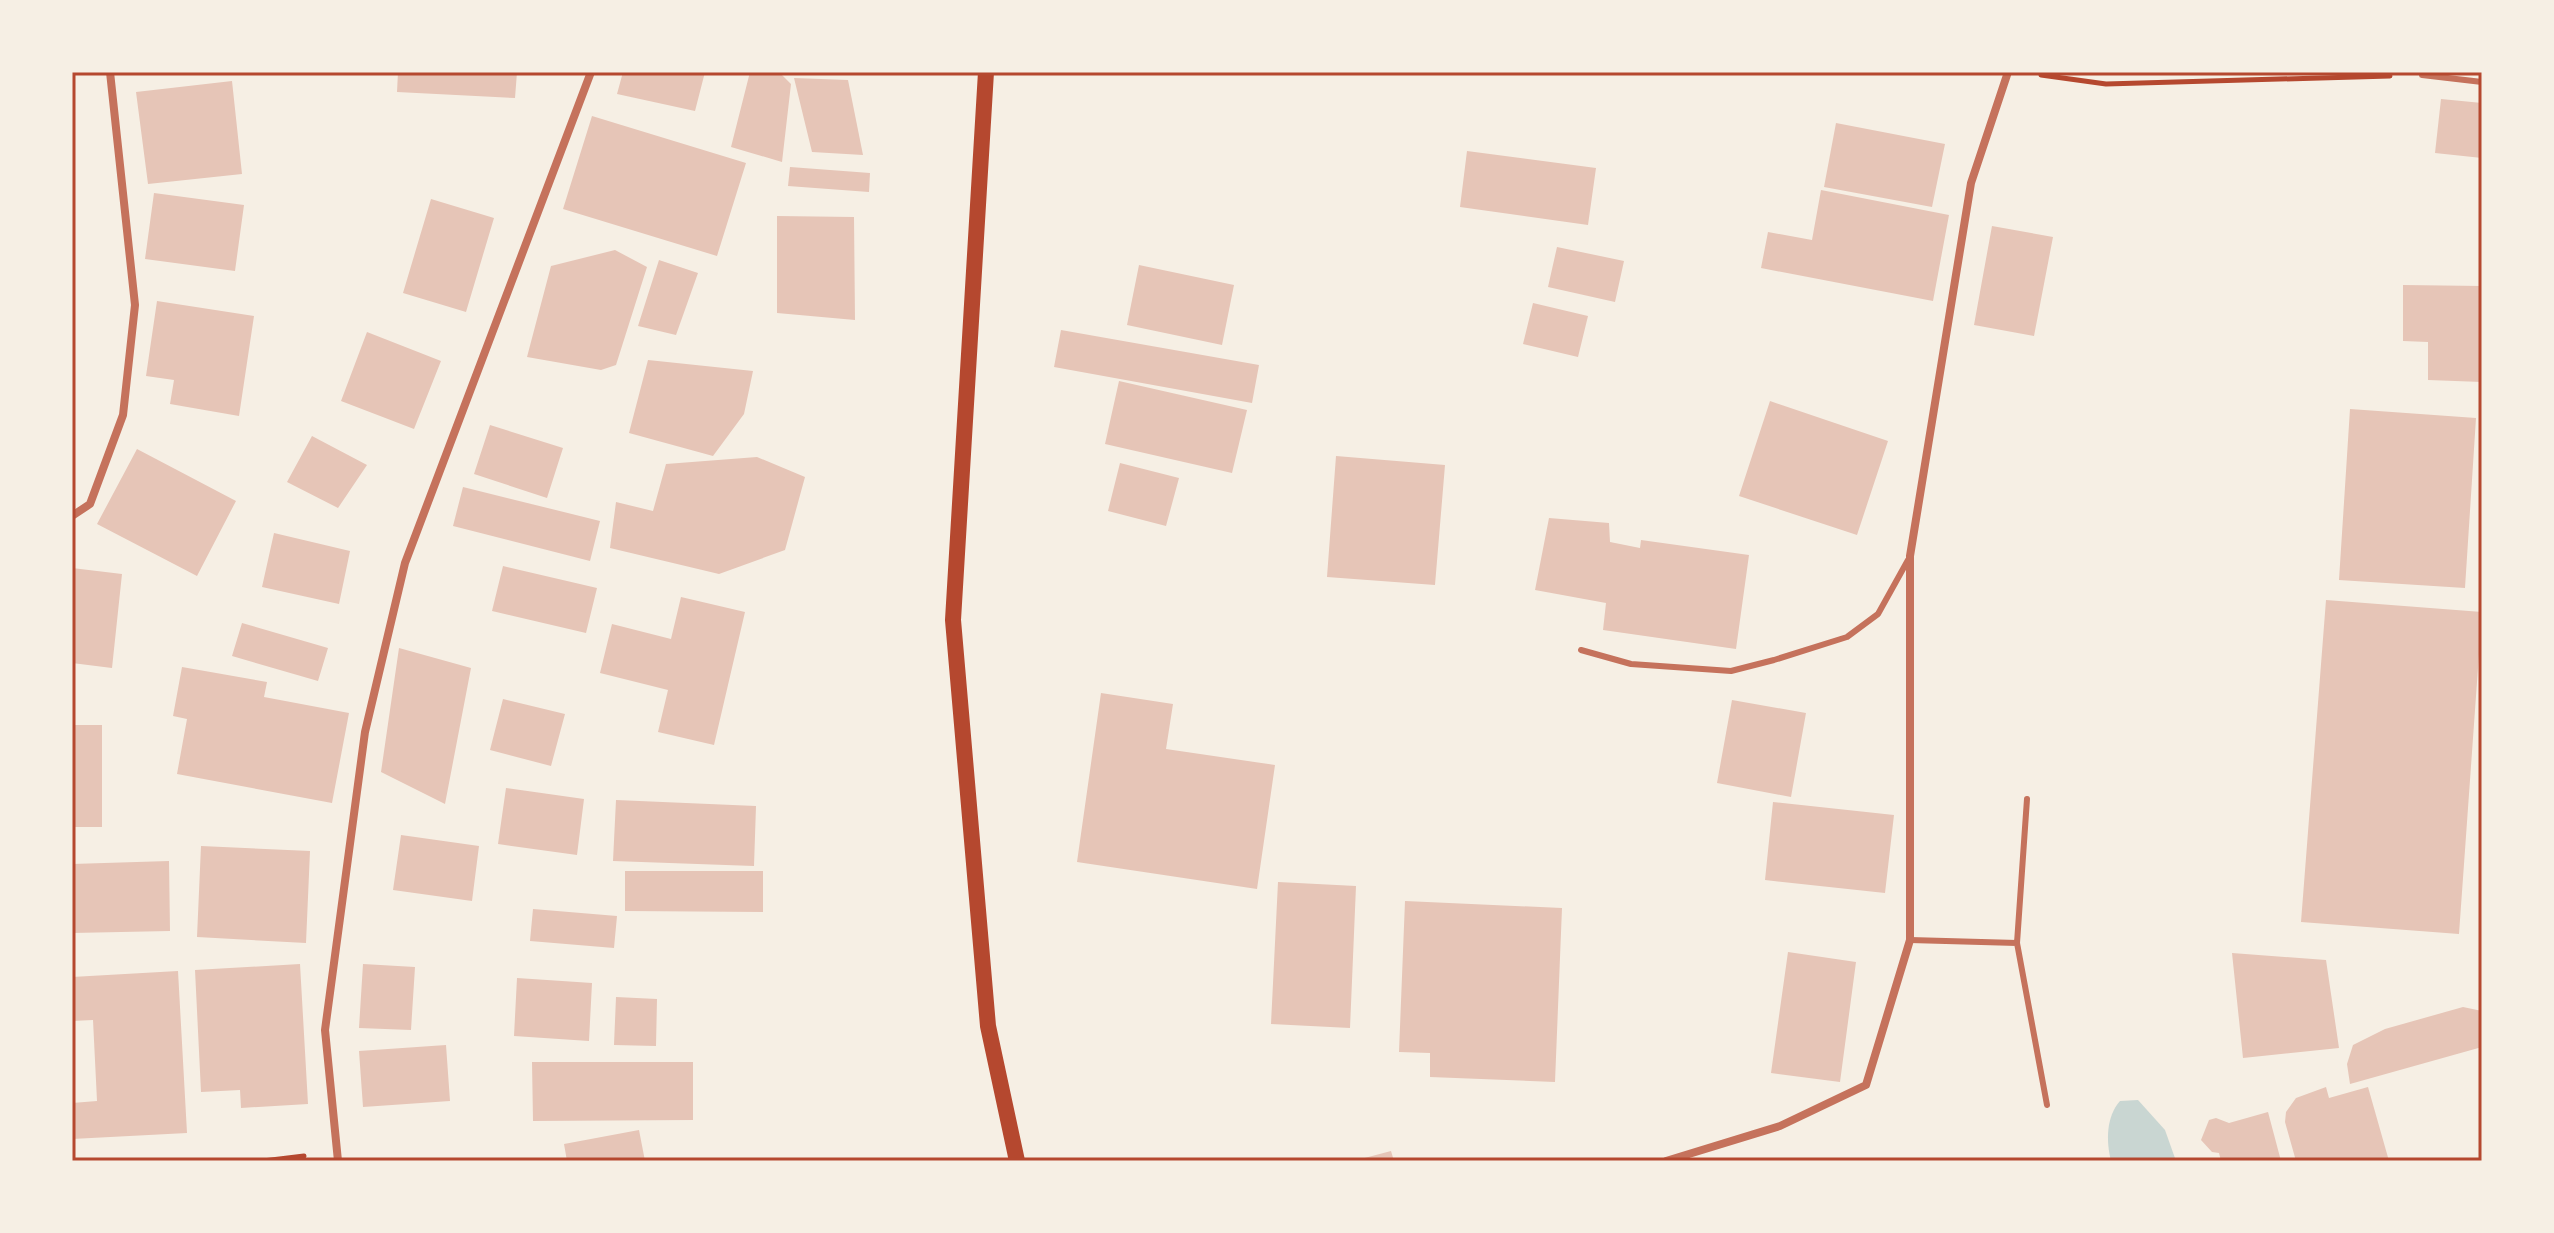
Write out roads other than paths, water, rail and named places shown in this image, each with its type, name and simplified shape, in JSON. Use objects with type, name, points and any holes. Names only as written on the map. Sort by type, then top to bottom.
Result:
[{"type":"main road","points":[[986,72],[953,620],[988,1026],[1017,1161]]},
{"type":"street","points":[[72,516],[90,504],[123,415],[135,305],[110,72]]},
{"type":"street","points":[[338,1161],[325,1030],[365,732],[405,563],[591,72]]},
{"type":"street","points":[[1666,1161],[1780,1126],[1866,1085],[1910,940],[1910,556],[1971,183],[2008,72]]},
{"type":"lane","points":[[2422,75],[2482,82]]},
{"type":"lane","points":[[1581,650],[1631,664],[1731,671],[1774,660],[1847,637],[1878,614],[1910,556]]},
{"type":"lane","points":[[2027,799],[2017,943],[2047,1105]]},
{"type":"lane","points":[[1910,940],[2017,943]]}]
